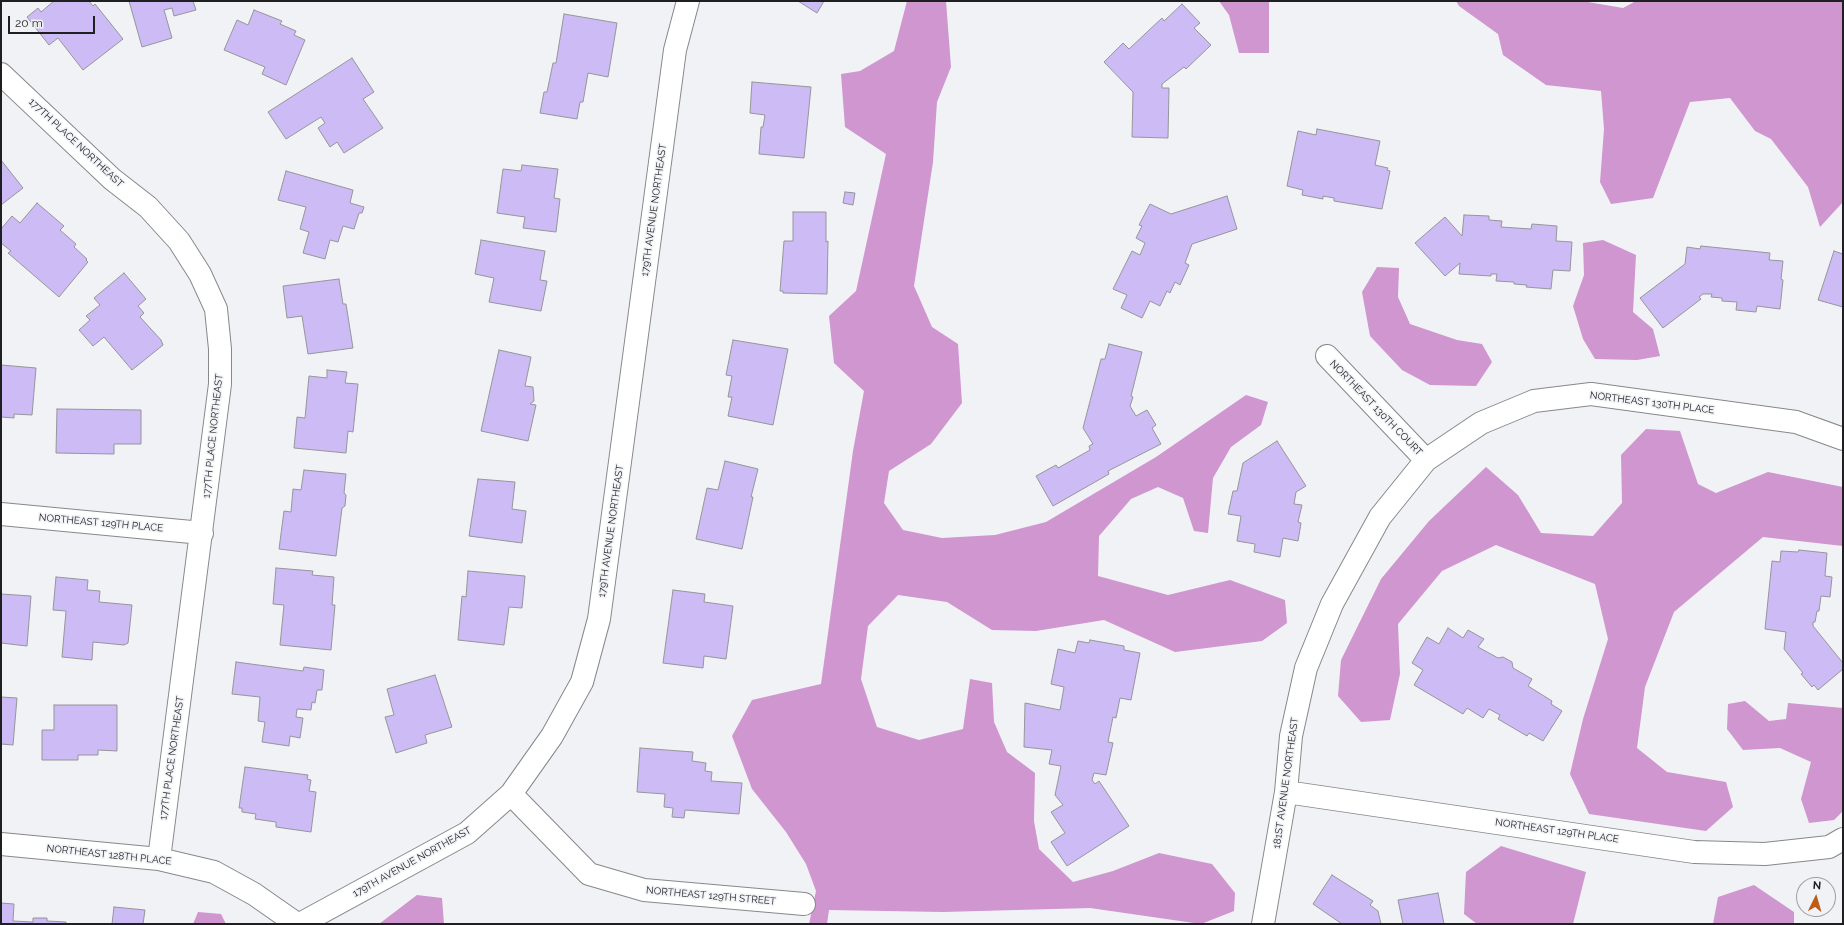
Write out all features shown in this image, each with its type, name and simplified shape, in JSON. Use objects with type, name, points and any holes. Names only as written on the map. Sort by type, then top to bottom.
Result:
[{"type":"street","name":"179TH AVENUE NORTHEAST","points":[[300,924],[467,833],[511,794],[552,736],[582,682],[599,619],[675,50],[688,1]]},
{"type":"street","name":"177TH PLACE NORTHEAST","points":[[1,74],[112,179],[148,207],[179,241],[200,274],[216,309],[220,349],[220,384],[159,859]]},
{"type":"street","name":"NORTHEAST 130TH COURT","points":[[1326,356],[1426,460]]},
{"type":"street","name":"NORTHEAST 130TH PLACE","points":[[1426,460],[1481,422],[1534,401],[1591,394],[1796,422],[1843,439]]},
{"type":"street","name":"181ST AVENUE NORTHEAST","points":[[1263,924],[1286,792],[1291,736],[1306,668],[1332,604],[1380,517],[1426,460]]},
{"type":"street","name":"NORTHEAST 129TH PLACE","points":[[1,514],[202,533]]},
{"type":"street","name":"NORTHEAST 129TH PLACE","points":[[1286,792],[1694,852],[1765,854],[1836,843]]},
{"type":"street","name":"NORTHEAST 129TH STREET","points":[[511,794],[589,874],[644,890],[804,904]]},
{"type":"street","name":"NORTHEAST 128TH PLACE","points":[[1,844],[159,859],[214,872],[254,894],[297,924]]},
{"type":"shaded area","points":[[907,1],[946,1],[951,67],[937,102],[933,162],[914,286],[932,327],[958,344],[962,403],[931,444],[889,471],[884,503],[903,530],[942,538],[995,535],[1046,522],[1156,457],[1246,395],[1268,402],[1261,425],[1231,447],[1213,478],[1208,533],[1194,531],[1183,498],[1158,487],[1131,499],[1099,536],[1098,576],[1168,595],[1230,580],[1285,600],[1287,623],[1262,641],[1175,652],[1104,620],[1036,631],[992,630],[947,602],[898,595],[868,626],[861,679],[877,727],[919,740],[963,729],[970,679],[992,683],[994,722],[1007,752],[1035,773],[1034,821],[1039,849],[1073,882],[1113,871],[1159,853],[1212,864],[1235,893],[1234,911],[1201,924],[1090,908],[943,912],[829,910],[827,924],[809,924],[816,891],[806,864],[786,832],[752,789],[732,736],[752,700],[821,684],[853,451],[864,391],[834,363],[829,316],[856,291],[886,154],[845,127],[841,74],[860,71],[894,51]]},
{"type":"shaded area","points":[[1219,1],[1269,1],[1269,53],[1239,53],[1229,15]]},
{"type":"shaded area","points":[[1456,1],[1582,1],[1623,8],[1636,1],[1843,1],[1843,202],[1820,227],[1808,187],[1771,139],[1755,131],[1730,98],[1690,102],[1653,198],[1611,204],[1600,182],[1604,129],[1601,91],[1546,85],[1503,55],[1498,34],[1459,6]]},
{"type":"shaded area","points":[[1603,240],[1636,255],[1633,312],[1653,329],[1660,356],[1637,360],[1595,359],[1583,339],[1573,306],[1584,275],[1583,243]]},
{"type":"shaded area","points":[[1377,267],[1399,268],[1398,297],[1410,324],[1457,340],[1482,344],[1492,362],[1476,386],[1430,385],[1402,370],[1370,336],[1362,292]]},
{"type":"shaded area","points":[[1646,429],[1680,431],[1698,484],[1716,493],[1768,472],[1843,487],[1843,546],[1763,537],[1674,612],[1645,687],[1637,748],[1667,772],[1726,782],[1733,807],[1706,831],[1589,814],[1570,774],[1583,719],[1608,639],[1595,584],[1496,545],[1442,571],[1398,624],[1400,674],[1390,720],[1361,722],[1338,696],[1341,660],[1381,579],[1429,521],[1486,467],[1518,495],[1541,533],[1593,536],[1622,503],[1621,455]]},
{"type":"shaded area","points":[[1745,701],[1769,721],[1786,719],[1788,703],[1843,708],[1843,811],[1834,820],[1809,823],[1801,799],[1811,762],[1780,748],[1743,750],[1727,729],[1728,704]]},
{"type":"shaded area","points":[[1501,846],[1586,872],[1573,924],[1477,924],[1464,914],[1466,872]]},
{"type":"shaded area","points":[[1754,885],[1794,912],[1794,924],[1713,924],[1718,897]]},
{"type":"shaded area","points":[[417,895],[442,898],[444,924],[379,924]]},
{"type":"shaded area","points":[[198,912],[221,914],[226,924],[193,924]]},
{"type":"building","points":[[54,1],[89,1],[93,6],[95,4],[123,39],[83,70],[58,38],[49,45],[27,17],[38,8],[41,12]]},
{"type":"building","points":[[129,1],[193,1],[196,10],[174,16],[172,8],[164,10],[172,38],[142,47]]},
{"type":"building","points":[[798,1],[824,1],[817,13]]},
{"type":"building","points":[[1182,4],[1200,23],[1194,28],[1211,45],[1186,69],[1184,67],[1162,84],[1162,88],[1169,88],[1168,138],[1132,137],[1133,92],[1104,62],[1123,43],[1129,49],[1162,18],[1164,21]]},
{"type":"building","points":[[254,10],[282,21],[280,24],[296,31],[294,35],[305,40],[286,85],[262,74],[265,67],[224,50],[237,20],[248,25]]},
{"type":"building","points":[[564,14],[617,23],[608,77],[588,73],[583,102],[580,102],[577,119],[540,113],[544,92],[547,92],[553,63],[556,63]]},
{"type":"building","points":[[352,58],[374,92],[363,99],[383,128],[344,153],[337,142],[330,147],[318,128],[325,123],[321,117],[286,139],[268,112]]},
{"type":"building","points":[[752,82],[811,87],[804,158],[759,154],[761,127],[763,127],[765,115],[750,113]]},
{"type":"building","points":[[1317,129],[1380,141],[1375,165],[1388,168],[1387,170],[1390,171],[1382,209],[1334,201],[1334,198],[1323,196],[1323,199],[1302,195],[1303,190],[1287,186],[1298,131],[1316,135]]},
{"type":"building","points":[[1,160],[23,188],[1,205]]},
{"type":"building","points":[[522,165],[558,169],[554,198],[560,199],[556,232],[523,228],[525,217],[497,213],[503,169],[521,171]]},
{"type":"building","points":[[286,171],[353,190],[350,203],[364,207],[362,213],[359,213],[354,229],[343,226],[338,242],[330,240],[325,259],[303,253],[309,232],[300,229],[306,207],[278,200]]},
{"type":"building","points":[[845,192],[855,193],[853,205],[843,203]]},
{"type":"building","points":[[1227,196],[1237,229],[1192,244],[1185,263],[1189,265],[1180,285],[1175,282],[1170,293],[1167,291],[1160,306],[1150,301],[1142,318],[1121,308],[1127,295],[1113,289],[1132,251],[1140,255],[1145,243],[1136,238],[1142,226],[1139,225],[1150,204],[1171,214]]},
{"type":"building","points":[[37,203],[64,226],[60,230],[76,244],[74,247],[87,259],[86,260],[88,262],[59,297],[8,253],[11,251],[1,243],[1,229],[12,216],[20,223]]},
{"type":"building","points":[[793,212],[826,212],[826,242],[828,241],[827,294],[783,293],[783,291],[780,291],[784,241],[793,241]]},
{"type":"building","points":[[1464,215],[1489,216],[1489,220],[1502,221],[1501,227],[1531,229],[1532,224],[1557,226],[1556,241],[1572,242],[1570,271],[1553,270],[1551,289],[1526,287],[1527,285],[1514,284],[1514,282],[1496,281],[1497,274],[1491,274],[1491,276],[1459,274],[1460,263],[1445,276],[1415,243],[1445,217],[1462,236]]},
{"type":"building","points":[[481,240],[545,251],[540,280],[547,281],[541,311],[489,302],[494,278],[475,274]]},
{"type":"building","points":[[1701,246],[1770,253],[1769,260],[1783,261],[1780,309],[1757,306],[1756,312],[1736,310],[1737,302],[1722,301],[1722,298],[1711,297],[1712,294],[1703,294],[1699,297],[1701,299],[1663,328],[1640,298],[1685,264],[1687,247],[1700,249]]},
{"type":"building","points":[[1834,251],[1843,254],[1843,307],[1818,300]]},
{"type":"building","points":[[124,273],[146,299],[138,306],[144,313],[140,317],[161,340],[163,345],[132,370],[104,337],[93,346],[79,330],[90,320],[86,316],[100,305],[94,298]]},
{"type":"building","points":[[339,279],[343,304],[346,304],[353,348],[308,354],[302,316],[287,318],[283,286]]},
{"type":"building","points":[[733,340],[788,349],[773,425],[728,416],[732,397],[728,397],[732,376],[726,375]]},
{"type":"building","points":[[1109,344],[1142,352],[1130,406],[1136,416],[1147,410],[1156,425],[1152,428],[1161,444],[1108,471],[1109,474],[1053,506],[1036,476],[1056,465],[1058,468],[1090,450],[1089,446],[1093,444],[1083,428],[1101,359],[1105,359]]},
{"type":"building","points":[[499,350],[531,357],[525,386],[533,387],[534,401],[530,404],[536,405],[528,441],[481,431]]},
{"type":"building","points":[[1,365],[36,368],[32,415],[14,414],[14,418],[1,417]]},
{"type":"building","points":[[327,370],[347,372],[345,383],[358,384],[353,432],[348,431],[346,453],[294,448],[297,417],[305,418],[309,376],[327,378]]},
{"type":"building","points":[[57,409],[141,410],[141,444],[114,444],[114,454],[56,453]]},
{"type":"building","points":[[1277,441],[1306,486],[1296,492],[1294,504],[1302,505],[1298,522],[1301,523],[1298,541],[1283,538],[1280,557],[1254,552],[1255,544],[1237,541],[1241,516],[1228,514],[1233,491],[1237,491],[1243,463]]},
{"type":"building","points":[[725,461],[758,469],[751,497],[753,497],[742,549],[696,539],[707,488],[718,490]]},
{"type":"building","points":[[304,470],[346,474],[344,493],[346,495],[345,506],[342,508],[336,556],[279,549],[284,511],[291,512],[293,489],[301,490]]},
{"type":"building","points":[[478,479],[515,482],[512,509],[526,511],[522,543],[469,536]]},
{"type":"building","points":[[1799,550],[1827,553],[1825,576],[1832,577],[1830,597],[1821,596],[1819,611],[1817,611],[1813,626],[1843,663],[1843,669],[1818,690],[1814,685],[1812,687],[1801,674],[1803,673],[1784,649],[1786,632],[1765,629],[1772,561],[1780,562],[1781,551],[1798,552]]},
{"type":"building","points":[[276,568],[313,571],[312,575],[334,577],[332,605],[335,605],[331,650],[280,645],[284,605],[273,604]]},
{"type":"building","points":[[468,571],[525,576],[522,608],[509,607],[504,645],[458,640],[462,596],[466,597]]},
{"type":"building","points":[[56,577],[88,580],[87,590],[100,591],[99,602],[132,605],[128,643],[124,645],[93,642],[92,660],[62,657],[66,611],[53,610]]},
{"type":"building","points":[[673,590],[705,594],[704,602],[733,606],[726,659],[704,656],[703,668],[663,663]]},
{"type":"building","points":[[1,594],[31,596],[27,646],[1,643]]},
{"type":"building","points":[[1448,628],[1463,638],[1468,630],[1484,639],[1478,647],[1498,658],[1503,657],[1512,662],[1513,668],[1532,679],[1528,686],[1552,701],[1551,704],[1562,711],[1543,741],[1529,733],[1527,736],[1498,719],[1500,715],[1489,709],[1483,718],[1467,708],[1463,714],[1414,685],[1423,670],[1412,663],[1427,637],[1439,644]]},
{"type":"building","points":[[1090,640],[1124,646],[1124,650],[1140,653],[1131,700],[1120,698],[1116,718],[1113,717],[1108,742],[1113,743],[1106,775],[1094,773],[1092,780],[1095,784],[1099,781],[1129,826],[1067,866],[1051,842],[1065,833],[1051,812],[1063,805],[1055,795],[1061,766],[1049,764],[1052,750],[1024,747],[1025,703],[1060,710],[1064,687],[1051,684],[1058,649],[1075,653],[1078,641],[1089,643]]},
{"type":"building","points":[[236,662],[303,671],[304,667],[324,670],[322,690],[317,690],[315,703],[312,702],[311,710],[297,709],[296,717],[303,718],[300,738],[290,736],[289,746],[262,742],[265,722],[258,721],[260,697],[232,694]]},
{"type":"building","points":[[435,675],[452,727],[425,735],[427,743],[396,753],[385,717],[394,715],[387,689]]},
{"type":"building","points":[[1,697],[17,698],[13,745],[1,744]]},
{"type":"building","points":[[54,705],[117,705],[117,751],[98,750],[98,755],[78,755],[78,760],[42,760],[42,730],[54,730]]},
{"type":"building","points":[[640,748],[693,752],[692,761],[706,763],[705,771],[712,772],[711,781],[742,783],[739,814],[685,810],[684,818],[672,817],[673,808],[664,807],[665,794],[637,792]]},
{"type":"building","points":[[245,767],[308,775],[307,779],[311,780],[309,791],[316,792],[311,832],[276,827],[276,822],[255,819],[256,814],[242,812],[242,808],[239,808]]},
{"type":"building","points":[[1332,875],[1373,901],[1370,905],[1378,911],[1381,924],[1342,924],[1313,904]]},
{"type":"building","points":[[1438,893],[1444,924],[1403,924],[1398,900]]},
{"type":"building","points":[[1,903],[14,904],[13,921],[33,922],[33,918],[47,918],[47,921],[66,922],[66,924],[1,924]]},
{"type":"building","points":[[114,907],[145,910],[143,924],[112,924]]}]
